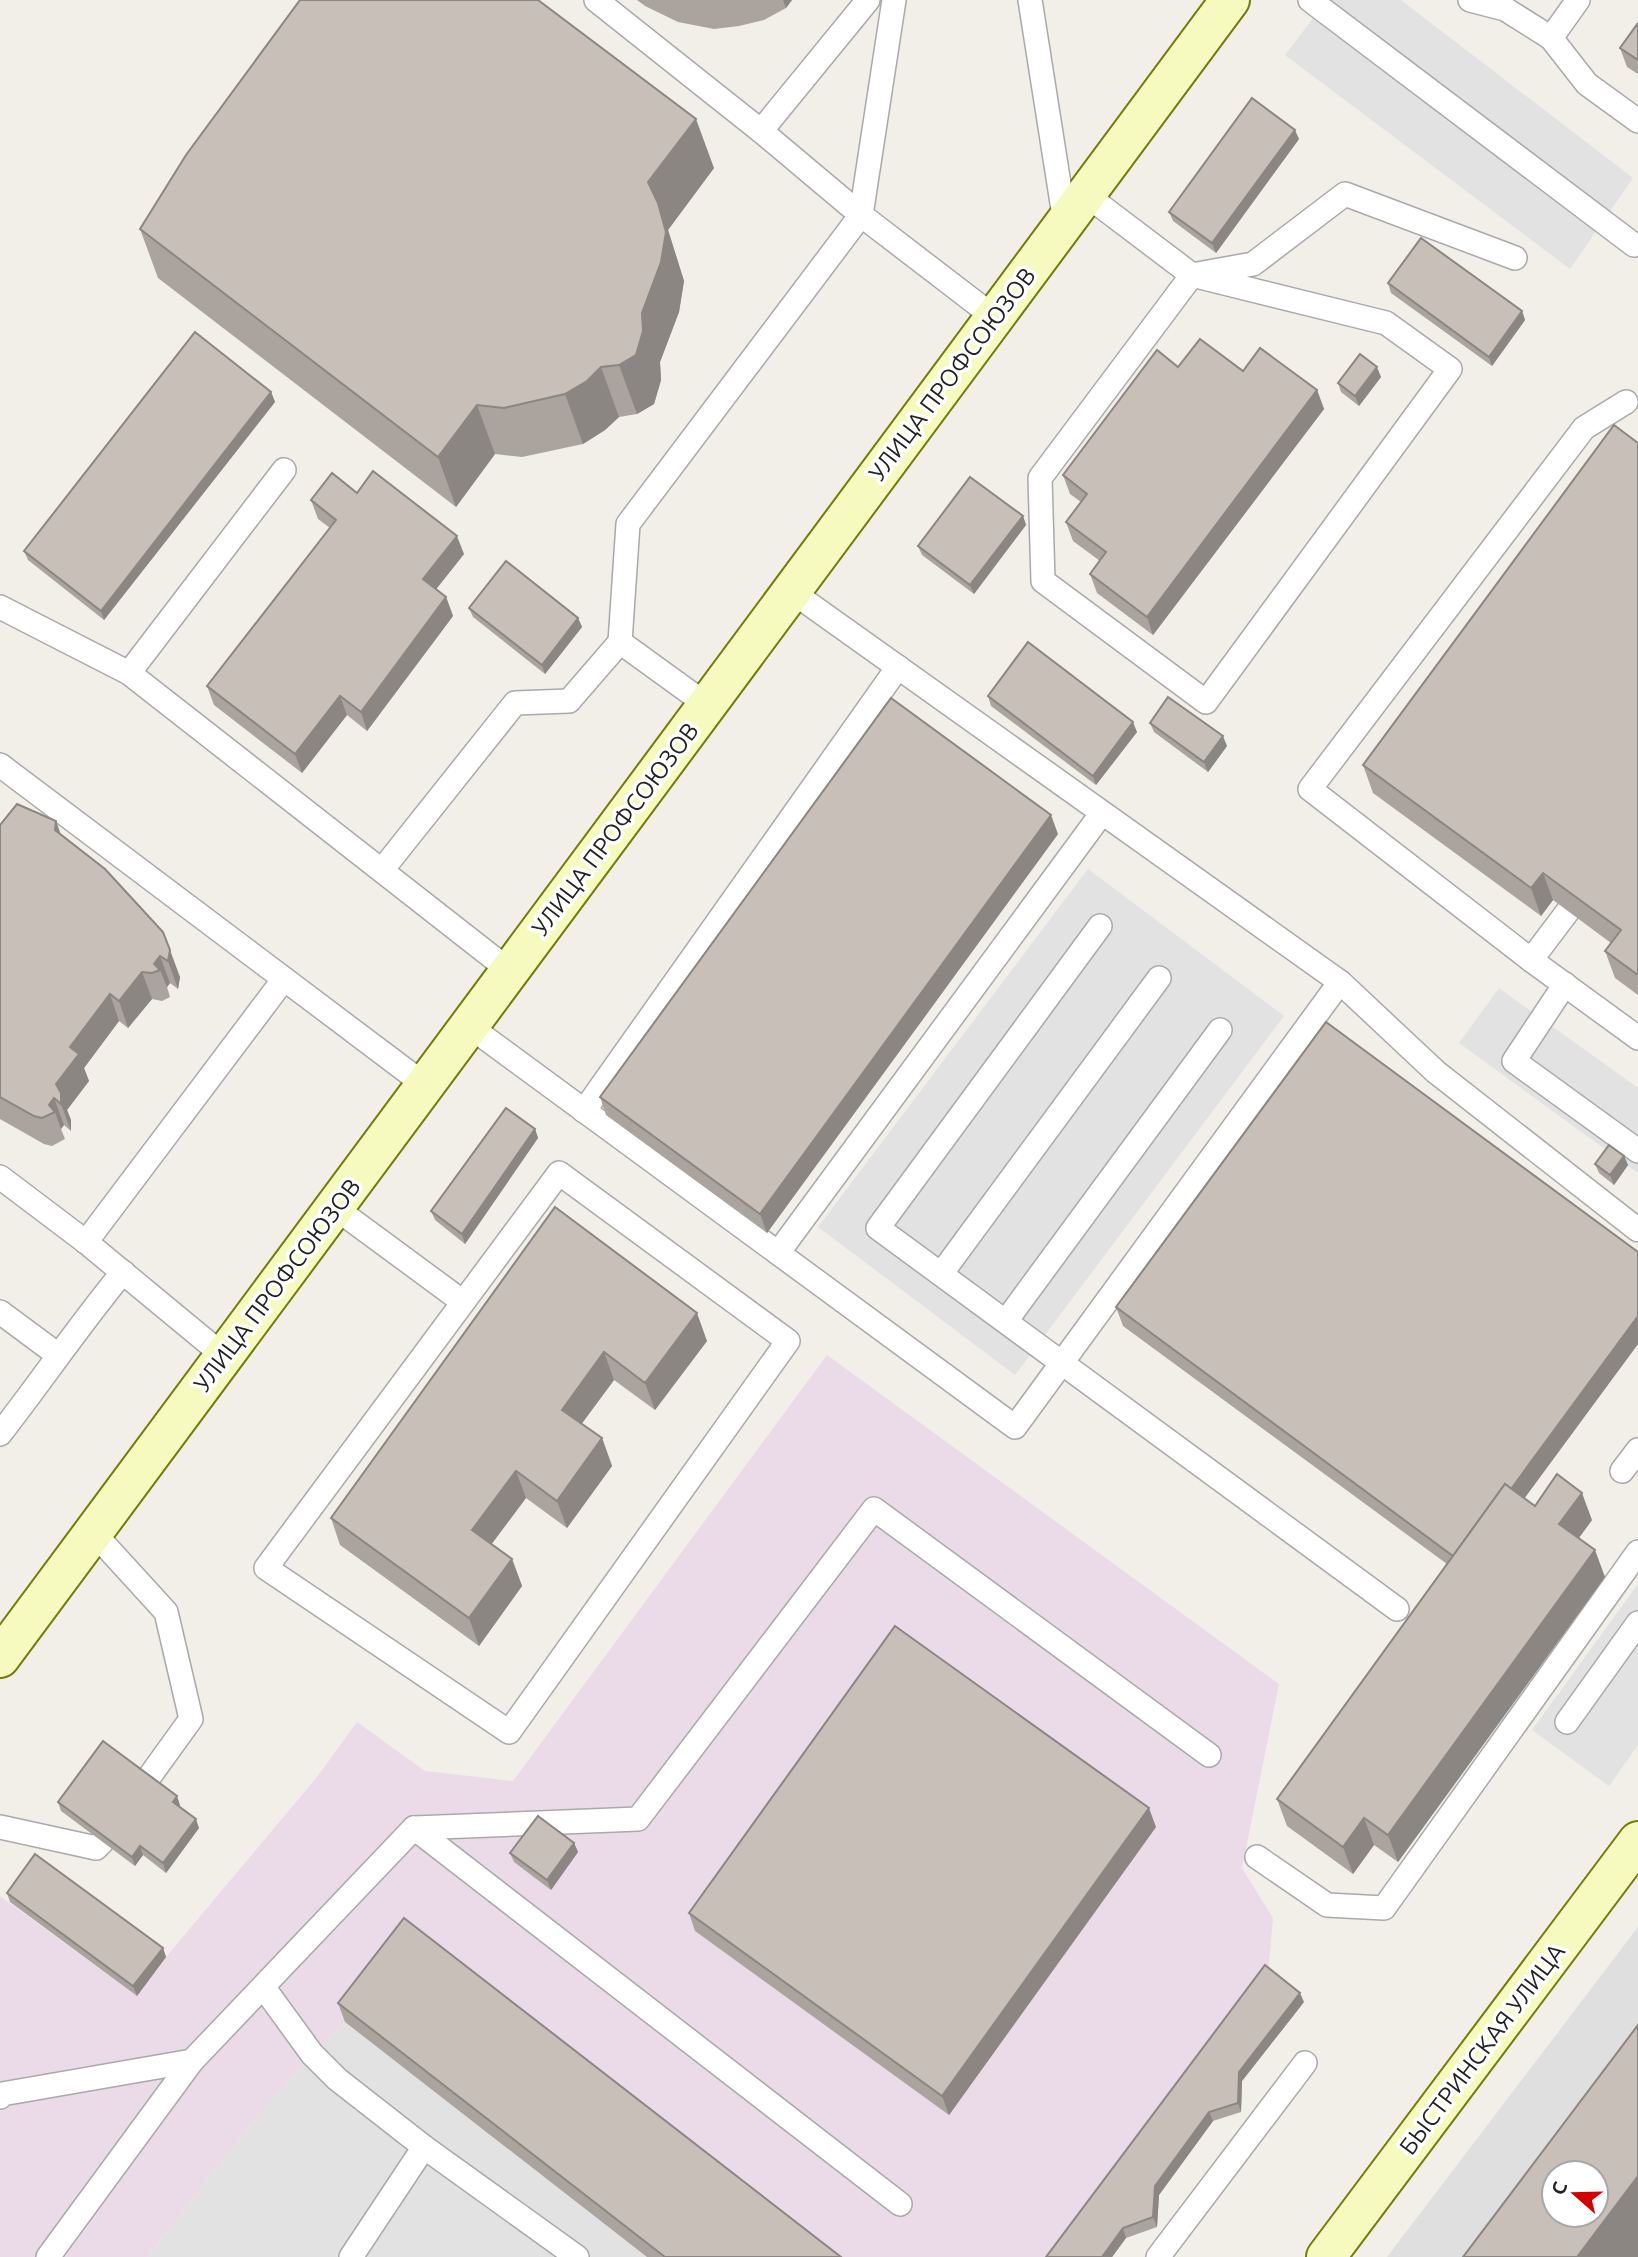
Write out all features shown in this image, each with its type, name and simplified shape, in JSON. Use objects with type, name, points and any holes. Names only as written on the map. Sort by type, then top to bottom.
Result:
[{"type":"main road","name":"УЛИЦА ПРОФСОЮЗОВ","points":[[0,1658],[1230,0]]},
{"type":"main road","name":"БЫСТРИНСКАЯ УЛИЦА","points":[[1326,2257],[1638,1842]]},
{"type":"lane","points":[[596,0],[761,131],[861,215],[995,317]]},
{"type":"lane","points":[[761,131],[868,0]]},
{"type":"lane","points":[[382,870],[515,703],[569,701],[620,642],[628,524],[861,215],[894,0]]},
{"type":"lane","points":[[1030,0],[1075,208],[1192,275],[1386,323],[1450,369],[1206,702],[1043,580],[1040,478],[1192,275],[1253,264],[1345,194],[1515,258]]},
{"type":"lane","points":[[1310,0],[1634,245]]},
{"type":"lane","points":[[1470,0],[1504,9],[1550,38],[1587,84],[1638,121]]},
{"type":"lane","points":[[1550,38],[1578,0]]},
{"type":"lane","points":[[1634,400],[1584,428],[1310,789],[1531,960],[1638,1038]]},
{"type":"lane","points":[[129,673],[284,470]]},
{"type":"lane","points":[[791,591],[1340,982],[1436,1072],[1638,1230]]},
{"type":"lane","points":[[0,607],[129,673],[510,971]]},
{"type":"lane","points":[[620,642],[707,705]]},
{"type":"lane","points":[[584,1111],[898,667]]},
{"type":"lane","points":[[0,765],[425,1085]]},
{"type":"lane","points":[[778,1253],[1102,813]]},
{"type":"lane","points":[[1531,960],[1568,911]]},
{"type":"lane","points":[[1100,926],[878,1228],[1397,1609]]},
{"type":"lane","points":[[941,1274],[1159,978]]},
{"type":"lane","points":[[86,1242],[284,979]]},
{"type":"lane","points":[[469,1026],[1015,1427],[1340,982]]},
{"type":"lane","points":[[1565,984],[1514,1061],[1638,1151]]},
{"type":"lane","points":[[1006,1321],[1220,1030]]},
{"type":"lane","points":[[559,1173],[788,1341],[509,1732],[266,1568],[463,1302],[559,1173]]},
{"type":"lane","points":[[0,1177],[86,1242],[224,1356]]},
{"type":"lane","points":[[334,1207],[463,1302]]},
{"type":"lane","points":[[0,1434],[78,1327],[123,1272]]},
{"type":"lane","points":[[0,1311],[58,1355]]},
{"type":"lane","points":[[1622,1471],[1638,1450]]},
{"type":"lane","points":[[48,2257],[192,2061],[414,1828],[638,1819],[873,1509],[1209,1755]]},
{"type":"lane","points":[[93,1532],[166,1612],[191,1719],[147,1780]]},
{"type":"lane","points":[[1257,1857],[1327,1905],[1384,1908],[1638,1552]]},
{"type":"lane","points":[[1567,1722],[1638,1623]]},
{"type":"lane","points":[[0,1827],[96,1848],[102,1842]]},
{"type":"lane","points":[[414,1828],[900,2204]]},
{"type":"lane","points":[[264,1988],[312,2054],[337,2078],[424,2147],[577,2257]]},
{"type":"lane","points":[[0,2096],[192,2061]]},
{"type":"lane","points":[[1158,2257],[1305,2063]]},
{"type":"lane","points":[[351,2257],[424,2147]]},
{"type":"shaded area","points":[[1327,0],[1401,0],[1633,178],[1570,269],[1285,55]]},
{"type":"shaded area","points":[[1088,869],[1284,1016],[1015,1375],[818,1227]]},
{"type":"shaded area","points":[[1499,988],[1638,1088],[1638,1173],[1459,1043]]},
{"type":"shaded area","points":[[827,1355],[1279,1684],[1242,1868],[1273,1918],[1268,1974],[1056,2257],[647,2257],[345,2022],[312,2054],[252,2123],[147,2257],[0,2257],[0,1896],[137,1996],[166,1957],[317,1777],[357,1722],[425,1771],[513,1781]]},
{"type":"shaded area","points":[[1638,1584],[1638,1745],[1609,1786],[1532,1730]]},
{"type":"shaded area","points":[[1638,1927],[1638,2257],[1387,2257]]},
{"type":"shaded area","points":[[345,2022],[647,2257],[147,2257],[252,2123],[312,2054]]},
{"type":"building","points":[[300,0],[538,0],[696,119],[648,182],[658,203],[666,232],[661,262],[642,313],[643,331],[636,355],[619,365],[601,367],[587,381],[565,394],[504,408],[477,405],[438,457],[140,229],[186,155]]},
{"type":"building","points":[[1638,23],[1638,60],[1620,48]]},
{"type":"building","points":[[1252,98],[1295,130],[1212,243],[1169,212]]},
{"type":"building","points":[[1421,238],[1522,311],[1489,357],[1388,283]]},
{"type":"building","points":[[195,332],[271,392],[101,611],[24,551]]},
{"type":"building","points":[[1200,339],[1243,371],[1260,348],[1317,390],[1147,617],[1090,574],[1106,552],[1066,522],[1087,494],[1063,475],[1157,350],[1178,367]]},
{"type":"building","points":[[1360,354],[1377,367],[1355,396],[1338,383]]},
{"type":"building","points":[[1614,425],[1638,443],[1638,975],[1605,951],[1621,930],[1543,873],[1531,888],[1363,765]]},
{"type":"building","points":[[373,471],[457,536],[423,579],[446,597],[361,712],[340,696],[295,754],[207,686],[336,520],[311,500],[332,473],[357,493]]},
{"type":"building","points":[[970,477],[1023,516],[970,585],[918,546]]},
{"type":"building","points":[[506,561],[578,618],[542,665],[469,608]]},
{"type":"building","points":[[1028,642],[1133,722],[1093,776],[988,696]]},
{"type":"building","points":[[1168,697],[1223,736],[1204,762],[1150,723]]},
{"type":"building","points":[[891,698],[1051,815],[760,1214],[600,1097]]},
{"type":"building","points":[[17,804],[56,821],[55,830],[105,869],[163,932],[170,950],[168,961],[160,956],[154,964],[160,970],[142,972],[119,1001],[110,994],[70,1047],[79,1054],[56,1084],[61,1093],[61,1104],[54,1098],[49,1105],[55,1112],[42,1118],[0,1097],[0,825]]},
{"type":"building","points":[[1326,1022],[1638,1252],[1638,1316],[1511,1489],[1505,1484],[1453,1556],[1116,1307]]},
{"type":"building","points":[[506,1108],[535,1129],[462,1234],[431,1211]]},
{"type":"building","points":[[1609,1145],[1624,1156],[1610,1175],[1595,1164]]},
{"type":"building","points":[[555,1207],[697,1313],[645,1383],[604,1352],[562,1410],[602,1438],[557,1501],[516,1471],[472,1530],[512,1559],[469,1618],[331,1518]]},
{"type":"building","points":[[1557,1474],[1582,1493],[1559,1524],[1595,1550],[1388,1835],[1364,1818],[1343,1847],[1277,1799],[1505,1484],[1535,1506]]},
{"type":"building","points":[[895,1626],[1149,1808],[942,2096],[689,1913]]},
{"type":"building","points":[[103,1741],[177,1796],[173,1802],[196,1819],[163,1863],[140,1846],[132,1857],[58,1802]]},
{"type":"building","points":[[538,1816],[574,1843],[547,1880],[510,1853]]},
{"type":"building","points":[[35,1854],[163,1948],[133,1986],[7,1893]]},
{"type":"building","points":[[404,1918],[841,2257],[665,2257],[338,2003]]},
{"type":"building","points":[[1265,1965],[1300,1993],[1239,2072],[1238,2103],[1209,2112],[1155,2186],[1153,2217],[1123,2228],[1102,2257],[1046,2257]]},
{"type":"building","points":[[1638,2025],[1638,2176],[1610,2213],[1610,2159],[1540,2159],[1540,2229],[1598,2229],[1577,2257],[1463,2257]]}]
